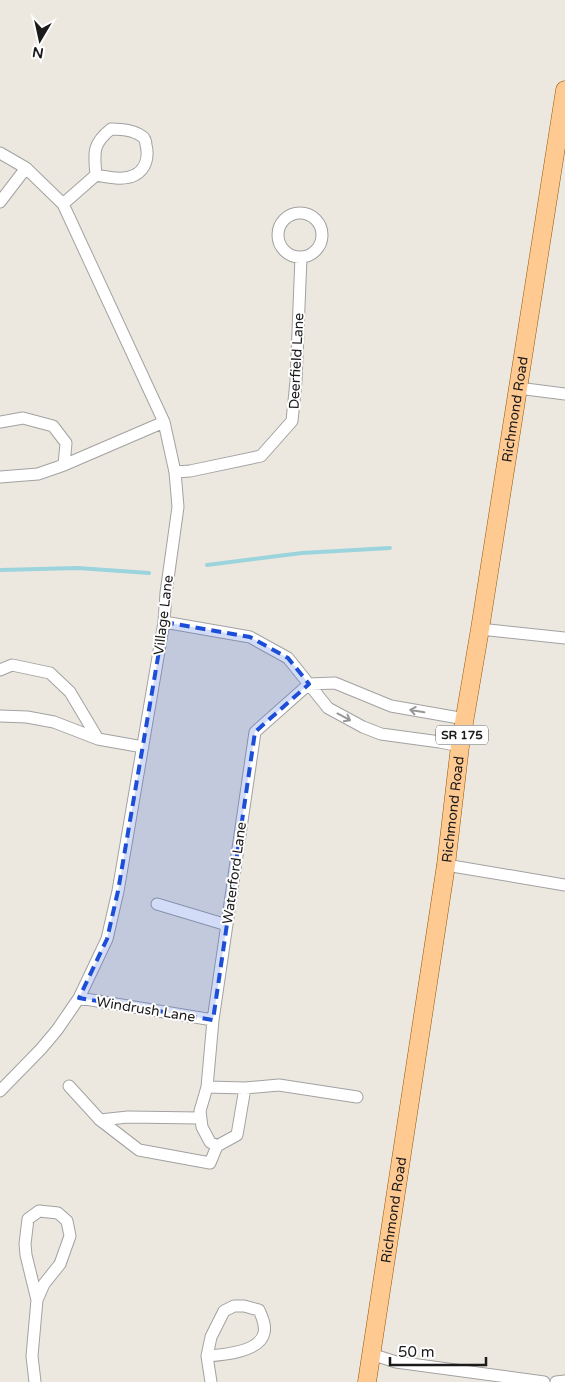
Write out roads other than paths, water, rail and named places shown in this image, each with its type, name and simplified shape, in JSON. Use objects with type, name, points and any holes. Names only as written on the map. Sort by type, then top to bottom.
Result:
[{"type":"main road","name":"Richmond Road","points":[[367,1382],[446,865],[460,746],[565,90]]},
{"type":"street","points":[[126,129],[145,140],[148,157],[144,168],[134,176],[118,179],[96,175],[94,152],[102,137],[111,130],[126,129]]},
{"type":"street","name":"Village Lane","points":[[0,153],[26,168],[63,204],[164,422],[175,472],[178,507],[166,593],[164,622],[118,891],[107,938],[79,998],[58,1030],[0,1091]]},
{"type":"street","points":[[0,202],[26,168]]},
{"type":"street","points":[[63,204],[96,175]]},
{"type":"street","name":"Deerfield Lane","points":[[175,472],[190,471],[261,456],[292,421],[296,381],[300,257]]},
{"type":"street","points":[[518,388],[565,394]]},
{"type":"street","points":[[0,422],[23,418],[53,426],[66,443],[64,464]]},
{"type":"street","points":[[0,477],[38,474],[164,422]]},
{"type":"street","points":[[164,622],[250,637],[288,658],[328,708],[364,727],[381,734],[460,746]]},
{"type":"street","points":[[480,629],[565,638]]},
{"type":"street","points":[[0,670],[12,665],[50,673],[70,692],[98,740]]},
{"type":"street","points":[[310,684],[336,683],[391,706],[465,719]]},
{"type":"street","name":"Waterford Lane","points":[[207,1087],[213,1020],[255,732],[310,684]]},
{"type":"street","points":[[0,716],[27,717],[54,722],[98,740],[143,747]]},
{"type":"street","points":[[446,865],[565,885]]},
{"type":"street","points":[[156,904],[227,925]]},
{"type":"street","name":"Windrush Lane","points":[[79,998],[213,1020]]},
{"type":"street","points":[[217,1146],[210,1142],[202,1127],[200,1118],[200,1111],[207,1087],[245,1088],[278,1085],[357,1097]]},
{"type":"street","points":[[68,1086],[100,1120],[139,1150],[210,1163],[217,1146],[237,1135],[245,1088]]},
{"type":"street","points":[[100,1120],[128,1117],[200,1118]]},
{"type":"street","points":[[35,1382],[32,1356],[37,1300],[44,1284],[60,1264],[70,1236],[67,1221],[58,1213],[39,1211],[28,1219],[25,1244],[26,1255],[37,1300]]},
{"type":"street","points":[[207,1356],[250,1348],[260,1340],[264,1335],[264,1327],[259,1310],[244,1306],[234,1306],[224,1311],[212,1337],[207,1356],[211,1382]]},
{"type":"street","points":[[371,1354],[396,1362],[544,1382]]},
{"type":"street","points":[[556,1382],[565,1381]]},
{"type":"waterway","points":[[207,565],[302,553],[390,548]]},
{"type":"waterway","points":[[0,570],[78,568],[149,573]]}]
